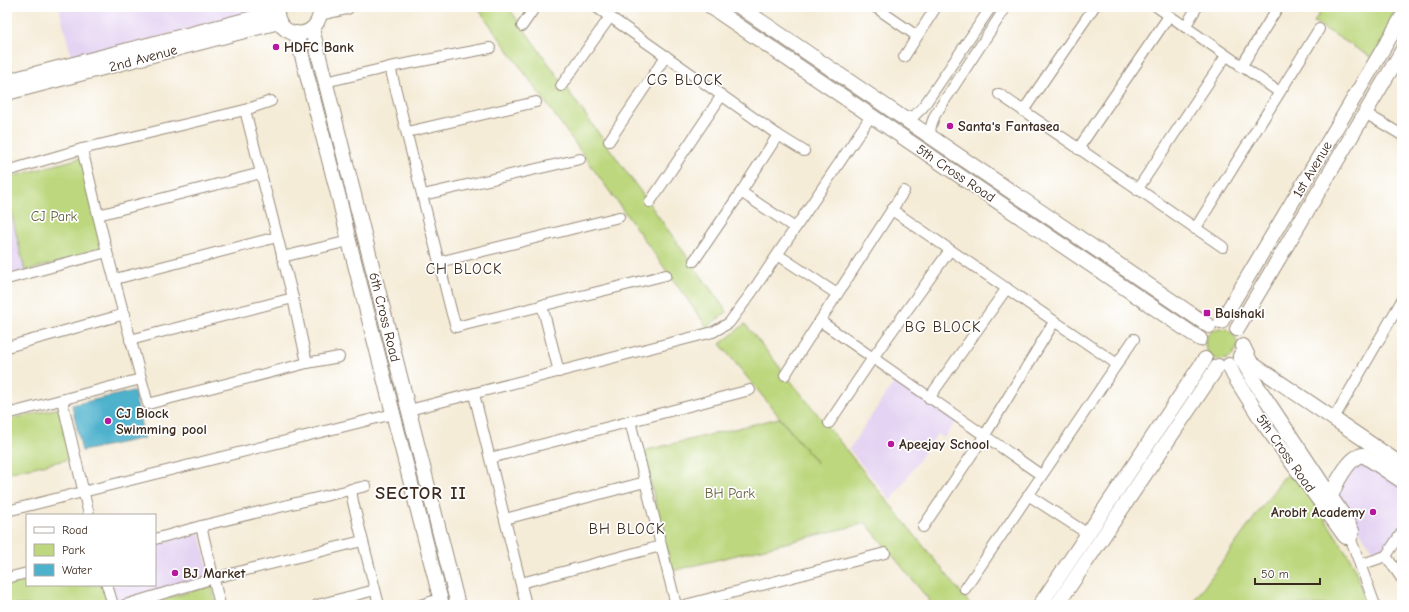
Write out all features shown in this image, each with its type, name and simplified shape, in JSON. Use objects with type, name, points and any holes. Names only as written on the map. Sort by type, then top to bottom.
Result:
[{"type":"street","points":[[278,14],[285,29],[300,34],[312,29],[318,21],[320,10],[347,7]]},
{"type":"street","points":[[522,26],[535,7]]},
{"type":"street","points":[[596,7],[778,135],[804,151]]},
{"type":"street","name":"5th Cross Road","points":[[711,7],[1200,339]]},
{"type":"street","name":"5th Cross Road","points":[[740,7],[931,137],[1215,324]]},
{"type":"street","points":[[875,7],[917,36]]},
{"type":"street","points":[[904,57],[936,7]]},
{"type":"street","points":[[904,118],[916,115],[924,107],[991,7]]},
{"type":"street","points":[[931,137],[931,124],[935,115],[1006,7]]},
{"type":"street","points":[[1023,111],[1094,7]]},
{"type":"street","points":[[1157,7],[1241,67],[1279,92]]},
{"type":"street","points":[[1185,27],[1197,7]]},
{"type":"street","points":[[1241,67],[1278,7]]},
{"type":"street","name":"2nd Avenue","points":[[7,81],[278,14]]},
{"type":"street","name":"2nd Avenue","points":[[7,93],[278,14]]},
{"type":"street","points":[[1078,149],[1169,16]]},
{"type":"street","points":[[561,86],[610,17]]},
{"type":"street","name":"1st Avenue","points":[[1215,324],[1402,17]]},
{"type":"street","name":"6th Cross Road","points":[[312,29],[458,605]]},
{"type":"street","points":[[1195,228],[1319,29]]},
{"type":"street","name":"6th Cross Road","points":[[296,33],[441,602]]},
{"type":"street","points":[[970,38],[981,45]]},
{"type":"street","points":[[325,82],[390,67],[490,48]]},
{"type":"street","points":[[1237,329],[1402,51]]},
{"type":"street","points":[[609,141],[666,56]]},
{"type":"street","points":[[1137,190],[1226,56]]},
{"type":"street","points":[[811,75],[821,62]]},
{"type":"street","points":[[390,67],[456,327],[666,275]]},
{"type":"street","points":[[999,94],[1137,190],[1223,247]]},
{"type":"street","points":[[650,202],[722,96]]},
{"type":"street","points":[[7,172],[82,149],[245,110],[271,101]]},
{"type":"street","points":[[407,132],[536,102]]},
{"type":"street","points":[[245,110],[293,298],[307,363]]},
{"type":"street","points":[[1365,113],[1402,136]]},
{"type":"street","points":[[409,410],[713,332],[730,323],[778,255],[871,116]]},
{"type":"street","points":[[694,261],[778,135]]},
{"type":"street","points":[[82,149],[107,252],[125,314],[130,340],[148,404],[150,405],[307,363],[339,357]]},
{"type":"street","points":[[423,195],[580,159]]},
{"type":"street","points":[[98,215],[261,173]]},
{"type":"street","points":[[785,375],[904,191]]},
{"type":"street","points":[[741,192],[795,228]]},
{"type":"street","points":[[339,198],[354,194]]},
{"type":"street","points":[[892,210],[1117,364]]},
{"type":"street","points":[[439,262],[619,217]]},
{"type":"street","points":[[115,280],[277,237]]},
{"type":"street","points":[[282,257],[349,241]]},
{"type":"street","points":[[829,422],[950,250]]},
{"type":"street","points":[[7,279],[107,252]]},
{"type":"street","points":[[778,255],[836,294]]},
{"type":"street","points":[[359,280],[374,276]]},
{"type":"street","points":[[929,398],[1007,288]]},
{"type":"street","points":[[130,340],[293,298]]},
{"type":"street","points":[[1334,418],[1402,300]]},
{"type":"street","points":[[542,306],[559,372]]},
{"type":"street","points":[[7,348],[125,314]]},
{"type":"street","points":[[820,321],[872,359],[985,435],[1041,475]]},
{"type":"street","points":[[923,527],[985,435],[1054,322]]},
{"type":"street","points":[[1057,605],[1223,365],[1237,360],[1242,351],[1243,339],[1237,329],[1228,323],[1215,324],[1206,329],[1200,339],[1200,349],[1205,359],[1223,365]]},
{"type":"street","points":[[965,589],[1134,339]]},
{"type":"street","points":[[1242,351],[1251,363],[1402,464]]},
{"type":"street","name":"5th Cross Road","points":[[1223,365],[1234,376],[1264,424],[1344,536],[1350,537],[1352,535],[1352,531],[1345,518],[1254,381],[1242,351]]},
{"type":"street","points":[[1046,603],[1088,534],[1205,359]]},
{"type":"street","points":[[381,369],[397,365]]},
{"type":"street","points":[[7,414],[140,379]]},
{"type":"street","points":[[490,458],[750,390]]},
{"type":"street","points":[[474,394],[526,605]]},
{"type":"street","points":[[62,400],[89,514]]},
{"type":"street","points":[[7,511],[393,414]]},
{"type":"street","points":[[630,421],[676,605]]},
{"type":"street","points":[[404,456],[419,452]]},
{"type":"street","name":"5th Cross Road","points":[[1331,498],[1333,489],[1338,481],[1352,460],[1358,456],[1363,455],[1402,481]]},
{"type":"street","points":[[505,519],[645,482]]},
{"type":"street","points":[[156,539],[201,526],[366,486]]},
{"type":"street","points":[[351,489],[378,605]]},
{"type":"street","points":[[1028,495],[1088,534]]},
{"type":"street","points":[[201,526],[220,605]]},
{"type":"street","points":[[1360,565],[1386,556],[1402,532]]},
{"type":"street","points":[[1350,537],[1375,605]]},
{"type":"street","points":[[125,605],[214,578],[362,540]]},
{"type":"street","points":[[521,583],[661,546]]},
{"type":"street","points":[[429,554],[444,551]]},
{"type":"street","points":[[685,605],[885,553]]},
{"type":"street","points":[[1386,556],[1402,579]]},
{"type":"street","points":[[7,578],[26,573]]},
{"type":"street","points":[[107,586],[113,605]]},
{"type":"street","points":[[317,605],[375,590]]},
{"type":"street","points":[[420,605],[441,602]]},
{"type":"shaded area","points":[[59,7],[273,7],[72,60]]},
{"type":"shaded area","points":[[7,195],[25,271],[7,276]]},
{"type":"shaded area","name":"Apeejay School","points":[[895,381],[957,420],[944,438],[937,434],[891,501],[849,449]]},
{"type":"shaded area","name":"Arobit Academy","points":[[1362,456],[1402,486],[1402,524],[1380,559],[1336,500],[1341,482]]},
{"type":"shaded area","name":"BJ Market","points":[[200,533],[210,579],[118,605],[111,586],[156,586],[156,544]]},
{"type":"green space","points":[[477,7],[508,7],[727,312],[707,327]]},
{"type":"green space","points":[[1323,7],[1402,7],[1372,58],[1314,22]]},
{"type":"green space","name":"CJ Park","points":[[81,158],[104,250],[25,271],[7,195],[7,178]]},
{"type":"green space","name":"BH Park","points":[[745,324],[971,605],[933,605],[866,523],[672,571],[643,451],[779,418],[817,463],[720,344]]},
{"type":"green space","points":[[1218,328],[1224,328],[1234,335],[1237,344],[1236,350],[1230,357],[1224,360],[1218,360],[1208,353],[1205,347],[1205,341],[1212,331]]},
{"type":"green space","points":[[59,408],[70,459],[7,473],[7,420]]},
{"type":"green space","points":[[1290,475],[1299,478],[1353,563],[1366,605],[1191,605],[1283,478]]},
{"type":"green space","points":[[26,580],[26,586],[105,586],[110,605],[8,605],[7,585]]},
{"type":"green space","points":[[212,586],[216,605],[140,605]]},
{"type":"water","name":"CJ Block Swimming pool","points":[[134,391],[144,438],[82,451],[72,405]]},
{"type":"place","name":"HDFC Bank","points":[[276,47]]},
{"type":"place","name":"Santa's Fantasea","points":[[950,126]]},
{"type":"place","name":"Baishaki","points":[[1207,313]]},
{"type":"place","name":"CJ Block Swimming pool","points":[[108,421]]},
{"type":"place","name":"Apeejay School","points":[[891,444]]},
{"type":"place","name":"Arobit Academy","points":[[1373,512]]},
{"type":"place","name":"BJ Market","points":[[175,573]]},
{"type":"district","name":"CG BLOCK","points":[[685,80]]},
{"type":"district","name":"CH BLOCK","points":[[464,269]]},
{"type":"district","name":"BG BLOCK","points":[[943,327]]},
{"type":"district","name":"SECTOR II","points":[[421,493]]},
{"type":"district","name":"BH BLOCK","points":[[627,529]]}]
